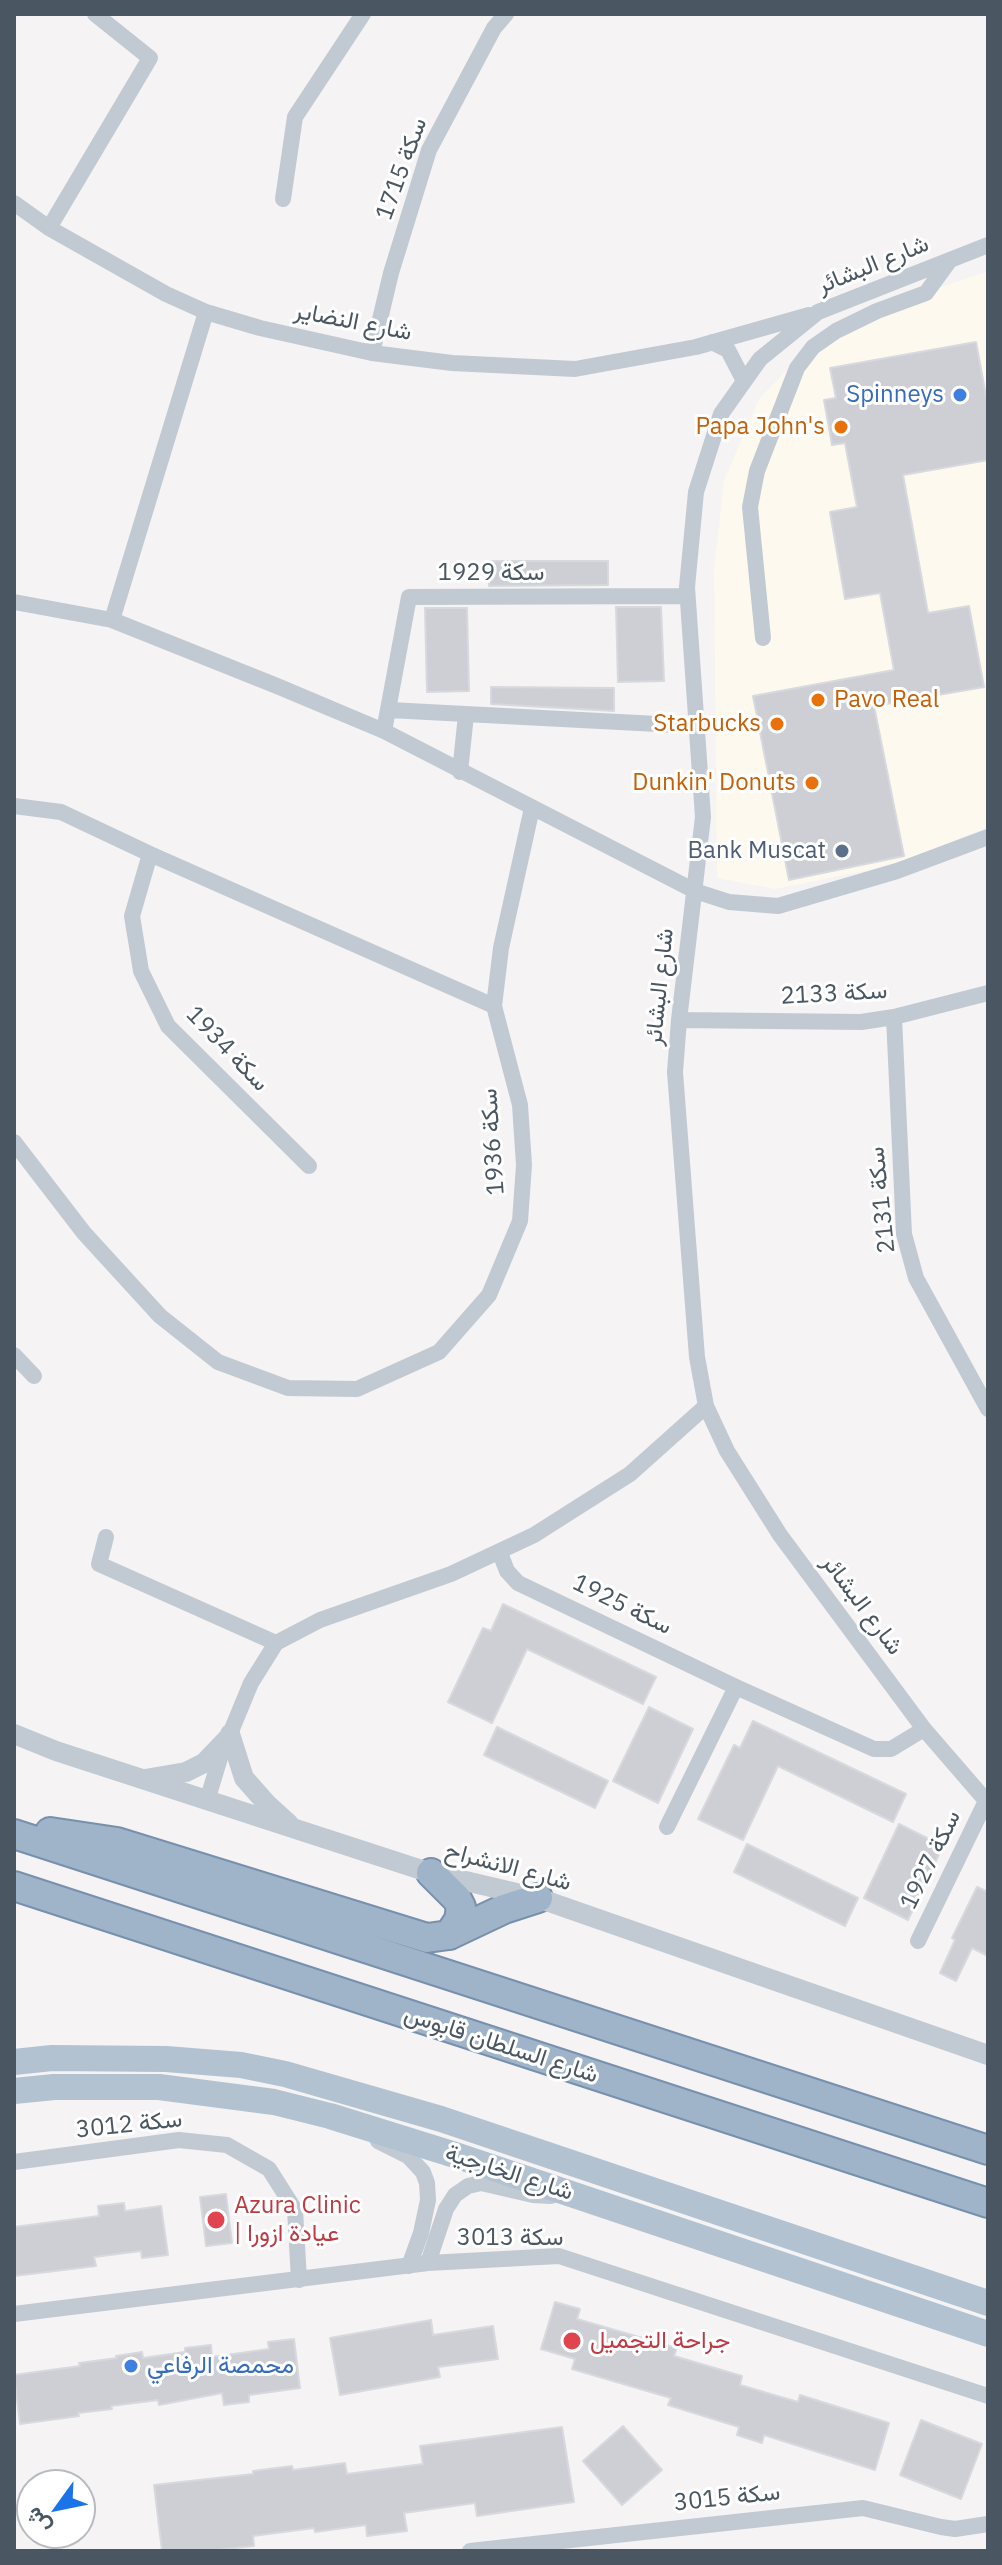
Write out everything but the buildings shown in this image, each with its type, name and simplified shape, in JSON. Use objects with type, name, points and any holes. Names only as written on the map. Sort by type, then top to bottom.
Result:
[{"type":"highway","points":[[14,1827],[117,1842],[427,1938],[449,1935],[538,1898]]},
{"type":"highway","name":"شارع السلطان قابوس","points":[[14,1834],[988,2150]]},
{"type":"highway","points":[[431,1873],[461,1907],[459,1920],[449,1935]]},
{"type":"highway","name":"شارع السلطان قابوس","points":[[14,1886],[988,2203]]},
{"type":"main road","name":"شارع الخارجية","points":[[14,2062],[52,2058],[166,2059],[241,2065],[285,2074],[441,2119],[988,2303]]},
{"type":"main road","name":"شارع الخارجية","points":[[14,2091],[54,2087],[159,2087],[274,2102],[330,2116],[585,2198],[988,2334]]},
{"type":"street","points":[[49,228],[150,58],[95,14]]},
{"type":"street","points":[[283,199],[295,117],[363,14]]},
{"type":"street","name":"سكة 1715","points":[[372,353],[391,273],[429,150],[494,28],[506,14]]},
{"type":"street","name":"شارع النضاير","points":[[14,203],[49,228],[166,294],[206,312],[260,328],[372,353],[452,363],[575,369],[712,342],[818,312]]},
{"type":"street","name":"شارع البشائر","points":[[987,1802],[924,1729],[780,1535],[727,1451],[706,1406],[697,1357],[675,1072],[703,817],[687,596],[696,492],[721,414],[760,359],[818,312],[988,245]]},
{"type":"street","points":[[763,638],[750,507],[757,471],[797,368],[813,347],[836,331],[877,311],[926,293],[950,260]]},
{"type":"street","points":[[112,620],[206,312]]},
{"type":"street","points":[[712,342],[728,350],[744,381]]},
{"type":"street","name":"سكة 1929","points":[[384,731],[409,597],[687,596]]},
{"type":"street","points":[[14,602],[112,620],[384,731],[695,891],[729,902],[778,906],[897,871],[988,837]]},
{"type":"street","points":[[389,710],[696,726]]},
{"type":"street","points":[[460,772],[466,715]]},
{"type":"street","points":[[14,806],[61,812],[494,1006]]},
{"type":"street","name":"سكة 1936","points":[[14,1142],[84,1233],[160,1316],[218,1362],[288,1388],[357,1389],[439,1352],[489,1295],[520,1221],[524,1165],[520,1105],[494,1006],[501,948],[532,808]]},
{"type":"street","name":"سكة 1934","points":[[150,854],[132,916],[141,971],[168,1026],[309,1166]]},
{"type":"street","name":"سكة 2133","points":[[679,1020],[861,1022],[894,1017],[988,993]]},
{"type":"street","name":"سكة 2131","points":[[894,1017],[904,1234],[916,1278],[988,1409]]},
{"type":"street","points":[[14,1355],[34,1376]]},
{"type":"street","points":[[207,1801],[251,1683],[276,1643],[320,1620],[451,1574],[534,1535],[630,1474],[706,1406]]},
{"type":"street","points":[[106,1537],[99,1564],[276,1643]]},
{"type":"street","name":"سكة 1925","points":[[500,1553],[507,1571],[518,1583],[874,1749],[891,1749],[924,1729]]},
{"type":"street","points":[[667,1827],[736,1687]]},
{"type":"street","name":"شارع الانشراح","points":[[14,1734],[143,1780],[431,1873],[538,1898],[988,2055]]},
{"type":"street","points":[[143,1780],[186,1772],[204,1763],[229,1736]]},
{"type":"street","points":[[229,1736],[244,1778],[295,1829]]},
{"type":"street","name":"سكة 1927","points":[[918,1941],[987,1802]]},
{"type":"street","points":[[330,2116],[408,2156],[423,2172],[428,2200],[421,2233],[409,2266]]},
{"type":"street","name":"سكة 3012","points":[[14,2162],[179,2140],[227,2145],[269,2169],[295,2210],[299,2280]]},
{"type":"street","points":[[428,2263],[446,2209],[455,2195],[468,2186],[481,2183],[533,2195],[585,2198]]},
{"type":"street","name":"سكة 3013","points":[[14,2314],[428,2263],[559,2256],[988,2396]]},
{"type":"street","name":"سكة 3015","points":[[470,2551],[863,2508],[955,2529],[988,2524]]},
{"type":"shaded area","points":[[988,271],[988,827],[908,859],[775,889],[717,878],[714,570],[724,481],[759,399],[816,341],[892,304]]},
{"type":"place","name":"Spinneys","points":[[960,395]]},
{"type":"place","name":"Papa John's","points":[[841,427]]},
{"type":"place","name":"Pavo Real","points":[[818,700]]},
{"type":"place","name":"Starbucks","points":[[777,724]]},
{"type":"place","name":"Dunkin' Donuts","points":[[812,783]]},
{"type":"place","name":"Bank Muscat","points":[[842,851]]},
{"type":"place","name":"Azura Clinic | عيادة ازورا","points":[[216,2220]]},
{"type":"place","name":"جراحة التجميل","points":[[572,2341]]},
{"type":"place","name":"محمصة الرفاعي","points":[[131,2366]]}]
